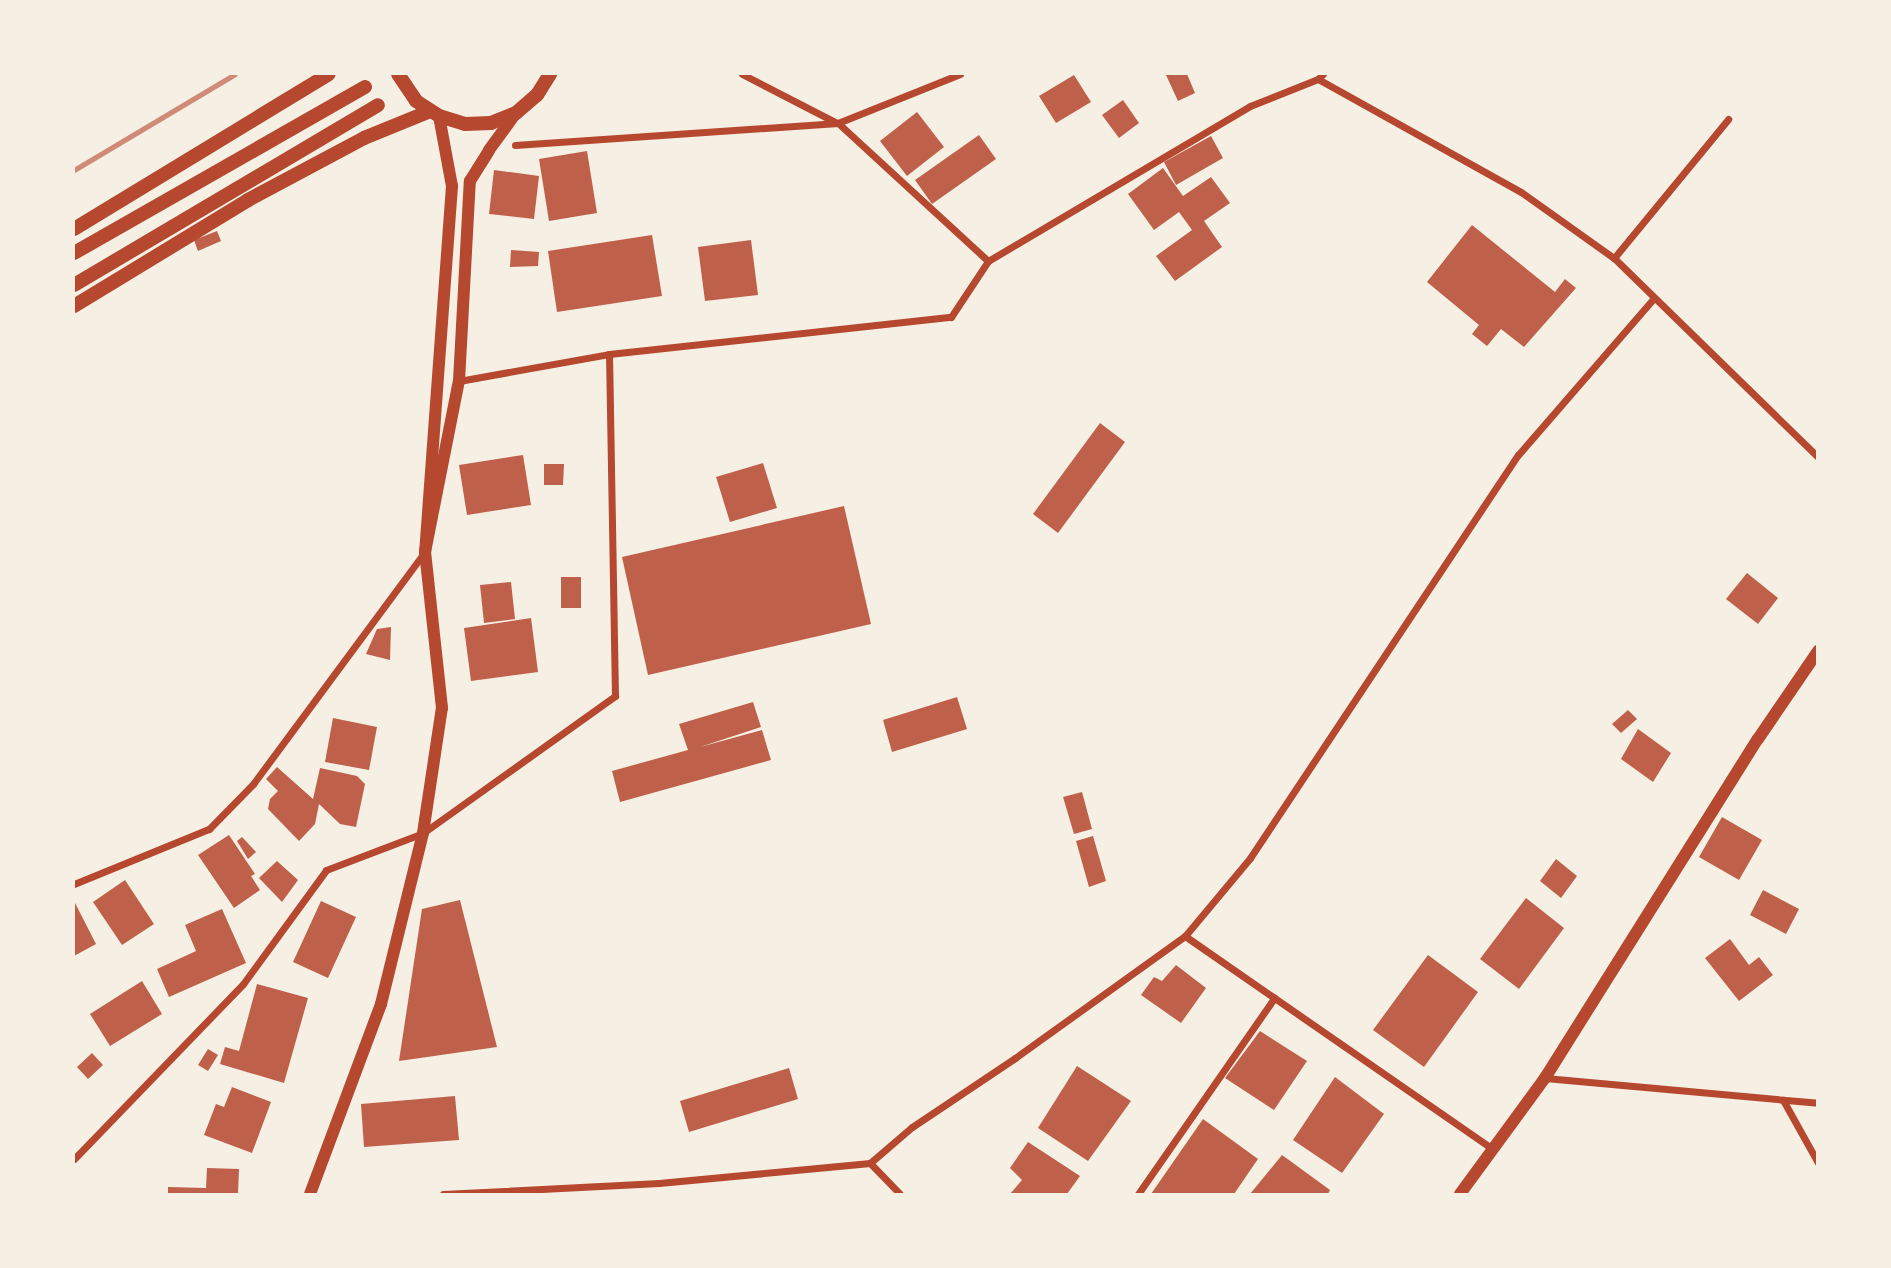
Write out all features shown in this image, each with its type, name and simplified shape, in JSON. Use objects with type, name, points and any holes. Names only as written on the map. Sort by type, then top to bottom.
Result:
[{"type":"main road","points":[[74,229],[329,74]]},
{"type":"main road","points":[[398,74],[416,101],[435,114],[465,124],[492,123],[516,113],[537,95],[550,74]]},
{"type":"main road","points":[[74,253],[365,87]]},
{"type":"main road","points":[[74,285],[378,105]]},
{"type":"main road","points":[[74,306],[248,200],[364,138],[435,114]]},
{"type":"street","points":[[742,74],[838,123],[988,261]]},
{"type":"street","points":[[515,145],[838,123],[960,74]]},
{"type":"street","points":[[459,381],[609,354],[951,317],[988,261],[1250,106],[1321,76],[1521,192],[1614,258],[1818,457]]},
{"type":"street","points":[[74,884],[209,829],[253,783],[425,552],[459,381],[470,181],[516,113]]},
{"type":"street","points":[[310,1195],[381,1004],[423,833],[442,708],[425,552],[452,186],[435,114]]},
{"type":"street","points":[[1614,258],[1728,119]]},
{"type":"street","points":[[443,1195],[659,1183],[870,1163],[912,1127],[1015,1058],[1185,936],[1250,858],[1518,455],[1654,298]]},
{"type":"street","points":[[74,1159],[243,984],[326,870],[423,833],[615,696],[609,354]]},
{"type":"street","points":[[1460,1195],[1545,1078],[1758,739],[1818,651]]},
{"type":"street","points":[[1185,936],[1493,1149]]},
{"type":"street","points":[[1138,1195],[1274,998]]},
{"type":"street","points":[[1545,1078],[1818,1103]]},
{"type":"street","points":[[1783,1100],[1818,1163]]},
{"type":"street","points":[[870,1163],[900,1195]]},
{"type":"building","points":[[1187,74],[1195,93],[1178,101],[1166,75]]},
{"type":"building","points":[[1074,75],[1091,102],[1056,123],[1039,96]]},
{"type":"building","points":[[1123,100],[1139,123],[1119,138],[1102,115]]},
{"type":"building","points":[[917,112],[944,147],[907,176],[880,141]]},
{"type":"building","points":[[979,135],[996,159],[932,204],[915,180]]},
{"type":"building","points":[[1211,136],[1223,158],[1176,185],[1164,162]]},
{"type":"building","points":[[587,151],[597,213],[549,221],[539,159]]},
{"type":"building","points":[[1163,168],[1183,196],[1211,177],[1230,203],[1204,221],[1222,247],[1175,281],[1156,256],[1192,230],[1179,212],[1154,230],[1128,194]]},
{"type":"building","points":[[494,170],[539,176],[534,219],[489,214]]},
{"type":"building","points":[[1472,225],[1555,292],[1565,279],[1576,288],[1524,347],[1501,329],[1487,346],[1472,334],[1479,325],[1427,282]]},
{"type":"building","points":[[217,231],[221,241],[198,251],[194,240]]},
{"type":"building","points":[[652,235],[662,296],[557,312],[548,251]]},
{"type":"building","points":[[751,240],[758,295],[705,301],[698,247]]},
{"type":"building","points":[[511,250],[539,252],[538,266],[510,267]]},
{"type":"building","points":[[1100,423],[1125,442],[1058,533],[1033,514]]},
{"type":"building","points":[[523,455],[531,505],[467,515],[459,465]]},
{"type":"building","points":[[763,463],[777,508],[730,522],[716,477]]},
{"type":"building","points":[[544,464],[564,464],[563,485],[544,485]]},
{"type":"building","points":[[844,506],[871,624],[648,675],[622,557]]},
{"type":"building","points":[[1747,573],[1778,598],[1758,624],[1726,599]]},
{"type":"building","points":[[561,577],[581,577],[581,608],[561,608]]},
{"type":"building","points":[[511,582],[515,619],[484,623],[480,585]]},
{"type":"building","points":[[531,618],[538,672],[471,681],[464,628]]},
{"type":"building","points":[[391,627],[390,660],[366,654],[377,629]]},
{"type":"building","points":[[957,697],[967,729],[892,752],[883,720]]},
{"type":"building","points":[[753,702],[761,727],[700,747],[762,730],[771,760],[620,802],[612,771],[688,750],[679,724]]},
{"type":"building","points":[[1628,710],[1637,719],[1621,733],[1612,724]]},
{"type":"building","points":[[333,718],[377,727],[369,770],[325,762]]},
{"type":"building","points":[[1638,729],[1671,753],[1653,782],[1621,759]]},
{"type":"building","points":[[277,767],[313,799],[320,768],[357,776],[365,784],[356,827],[340,824],[319,804],[315,824],[299,841],[268,809],[270,799],[278,791],[266,779]]},
{"type":"building","points":[[1082,792],[1092,829],[1074,834],[1063,797]]},
{"type":"building","points":[[1722,817],[1762,840],[1739,880],[1699,857]]},
{"type":"building","points":[[229,835],[255,874],[251,876],[260,890],[234,908],[198,855]]},
{"type":"building","points":[[1093,836],[1106,881],[1089,887],[1076,841]]},
{"type":"building","points":[[242,837],[256,852],[248,859],[237,841]]},
{"type":"building","points":[[1556,859],[1577,876],[1561,898],[1540,881]]},
{"type":"building","points":[[277,861],[298,880],[282,902],[259,878]]},
{"type":"building","points":[[125,880],[154,924],[122,945],[93,902]]},
{"type":"building","points":[[1763,890],[1799,909],[1786,934],[1750,915]]},
{"type":"building","points":[[1526,898],[1564,928],[1519,989],[1480,959]]},
{"type":"building","points":[[460,900],[497,1047],[399,1061],[422,909]]},
{"type":"building","points":[[74,901],[96,944],[74,956]]},
{"type":"building","points":[[321,901],[356,917],[328,978],[293,962]]},
{"type":"building","points":[[222,909],[246,963],[169,997],[157,969],[196,951],[185,925]]},
{"type":"building","points":[[1730,939],[1749,965],[1759,957],[1773,975],[1739,1001],[1705,958]]},
{"type":"building","points":[[1428,955],[1478,992],[1424,1067],[1373,1030]]},
{"type":"building","points":[[1176,965],[1206,988],[1181,1023],[1141,995],[1154,977],[1162,981]]},
{"type":"building","points":[[142,981],[162,1014],[110,1046],[90,1014]]},
{"type":"building","points":[[257,984],[308,998],[284,1083],[220,1064],[225,1047],[239,1051]]},
{"type":"building","points":[[1260,1031],[1307,1061],[1274,1110],[1225,1078]]},
{"type":"building","points":[[208,1049],[218,1055],[208,1071],[198,1065]]},
{"type":"building","points":[[92,1053],[103,1065],[88,1079],[77,1067]]},
{"type":"building","points":[[1077,1066],[1131,1101],[1088,1161],[1038,1128]]},
{"type":"building","points":[[789,1068],[798,1099],[689,1132],[680,1101]]},
{"type":"building","points":[[1335,1077],[1384,1114],[1342,1173],[1293,1140]]},
{"type":"building","points":[[232,1087],[271,1102],[252,1153],[204,1135],[216,1104],[224,1107]]},
{"type":"building","points":[[455,1096],[459,1140],[364,1147],[361,1104]]},
{"type":"building","points":[[1203,1119],[1258,1159],[1234,1194],[1151,1194]]},
{"type":"building","points":[[1028,1142],[1080,1176],[1067,1194],[1010,1194],[1022,1180],[1010,1168]]},
{"type":"building","points":[[1282,1155],[1330,1190],[1328,1194],[1250,1194]]},
{"type":"building","points":[[207,1168],[239,1169],[238,1194],[168,1194],[168,1187],[206,1188]]},
{"type":"railway","points":[[74,170],[235,74]]}]
